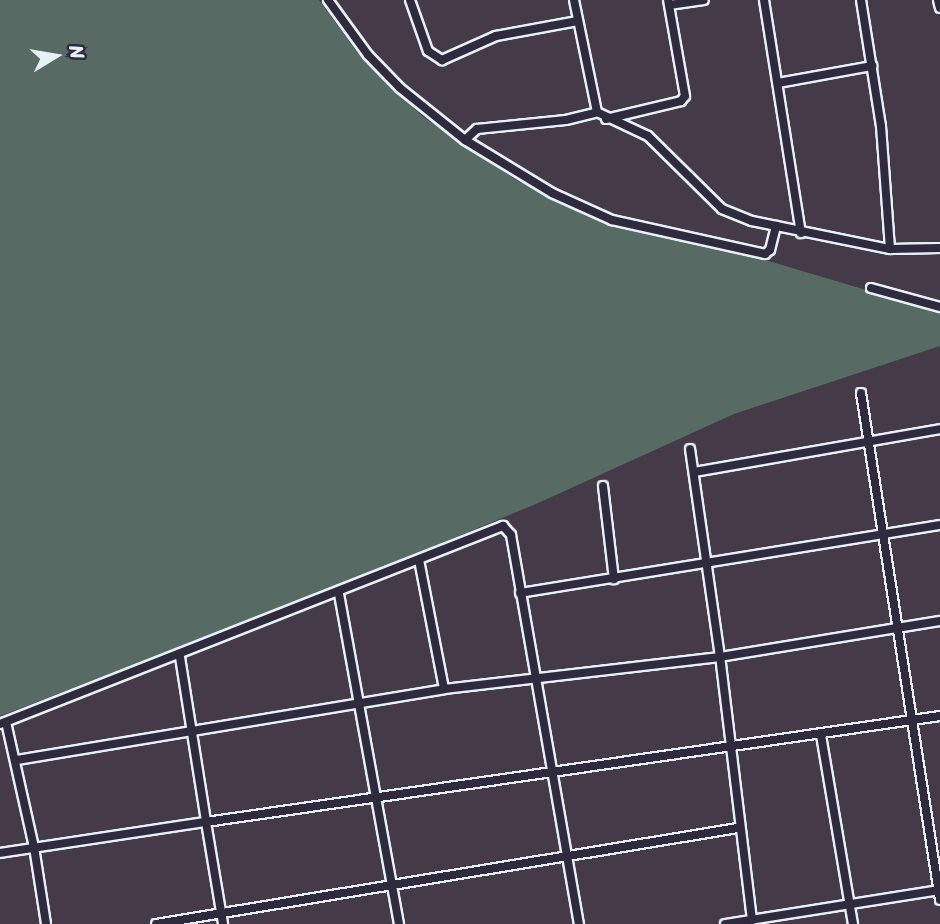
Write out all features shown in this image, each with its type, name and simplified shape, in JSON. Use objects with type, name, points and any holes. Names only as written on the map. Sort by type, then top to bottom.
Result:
[{"type":"street","points":[[328,0],[385,74],[465,140],[536,185],[612,220],[765,254],[770,250],[776,226]]},
{"type":"street","points":[[410,0],[428,51],[442,60],[496,36],[578,21]]},
{"type":"street","points":[[574,0],[597,112],[606,119],[648,136],[722,209],[801,233],[890,248],[940,248]]},
{"type":"street","points":[[606,119],[681,101],[685,96],[669,3],[705,0]]},
{"type":"street","points":[[764,0],[801,233]]},
{"type":"street","points":[[861,0],[872,66],[890,248]]},
{"type":"street","points":[[938,0],[940,8]]},
{"type":"street","points":[[778,83],[872,66]]},
{"type":"street","points":[[465,140],[477,129],[559,121],[597,112]]},
{"type":"street","points":[[871,288],[940,307]]},
{"type":"street","points":[[725,924],[850,904],[939,894],[861,393]]},
{"type":"street","points":[[694,472],[940,429]]},
{"type":"street","points":[[690,449],[720,657],[738,828],[752,920]]},
{"type":"street","points":[[603,486],[614,579]]},
{"type":"street","points":[[520,593],[940,525]]},
{"type":"street","points":[[46,924],[16,760],[3,723],[180,657],[503,526],[511,536],[579,924]]},
{"type":"street","points":[[419,561],[444,689]]},
{"type":"street","points":[[339,593],[362,702],[399,924]]},
{"type":"street","points":[[16,760],[194,727],[444,689],[720,657],[940,621]]},
{"type":"street","points":[[180,657],[194,727],[205,822],[223,924]]},
{"type":"street","points":[[0,853],[377,798],[552,769],[729,749],[940,716]]},
{"type":"street","points":[[821,735],[853,924]]},
{"type":"street","points":[[156,924],[738,828]]},
{"type":"green space","points":[[0,0],[319,0],[357,52],[422,116],[516,180],[613,224],[718,246],[940,312],[940,346],[734,414],[536,504],[293,604],[0,716]]}]
